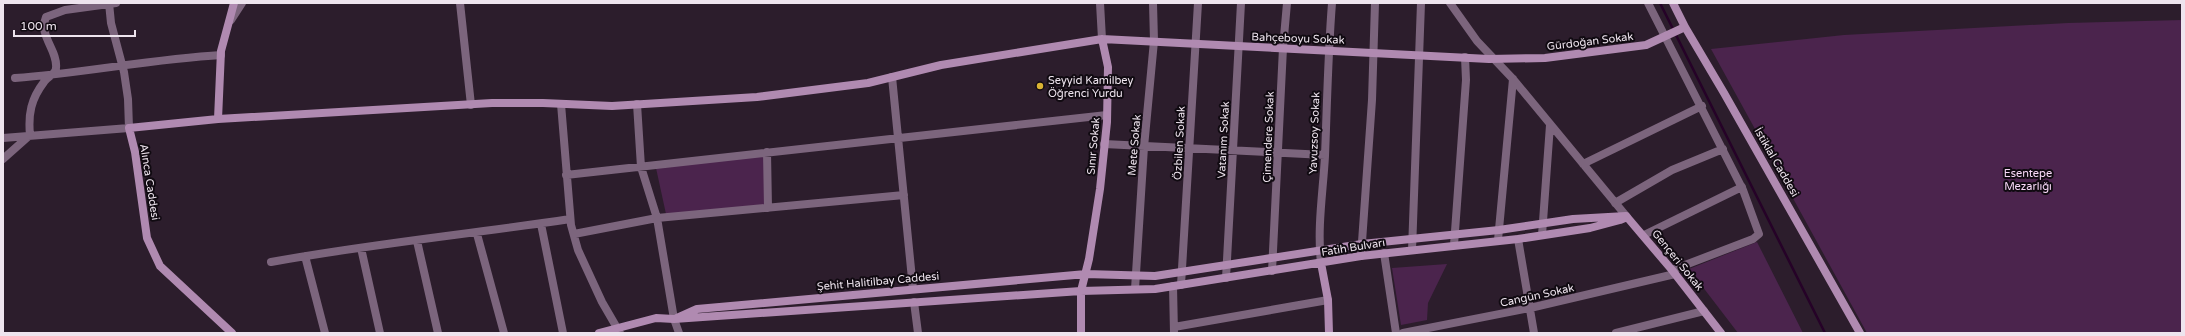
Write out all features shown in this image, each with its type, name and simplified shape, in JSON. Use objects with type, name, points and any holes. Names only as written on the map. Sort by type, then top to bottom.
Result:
[{"type":"street","points":[[3,159],[30,135],[30,106],[44,81],[55,72],[56,67],[44,29],[46,17],[64,10],[112,3]]},
{"type":"street","name":"Alınca Caddesi","points":[[112,3],[111,23],[123,66],[128,99],[129,128],[136,152],[147,238],[160,266],[232,333]]},
{"type":"street","points":[[231,20],[234,3]]},
{"type":"street","points":[[218,119],[221,55],[224,36],[231,20],[242,3]]},
{"type":"street","points":[[460,3],[471,105]]},
{"type":"street","name":"Sınır Sokak","points":[[1081,333],[1081,291],[1086,274],[1100,189],[1107,115],[1108,67],[1102,39],[1100,3]]},
{"type":"street","name":"Mete Sokak","points":[[1135,289],[1144,147],[1154,41],[1153,3]]},
{"type":"street","name":"Özbilen Sokak","points":[[1174,330],[1177,286],[1182,272],[1198,3]]},
{"type":"street","name":"Vatanım Sokak","points":[[1226,278],[1241,3]]},
{"type":"street","name":"Çimendere Sokak","points":[[1272,271],[1283,48],[1287,3]]},
{"type":"street","name":"Yavuzsoy Sokak","points":[[1321,263],[1320,250],[1325,155],[1328,49],[1332,3]]},
{"type":"street","points":[[1361,256],[1375,3]]},
{"type":"street","points":[[1412,250],[1421,3]]},
{"type":"street","name":"Gençeri Sokak","points":[[1450,3],[1477,41],[1513,79],[1615,203],[1644,235],[1722,333]]},
{"type":"street","points":[[1644,235],[1742,187],[1702,106],[1648,3]]},
{"type":"street","name":"İstiklal Caddesi","points":[[1673,3],[1682,28],[1724,93],[1860,333]]},
{"type":"street","name":"Gürdoğan Sokak","points":[[1494,58],[1545,58],[1646,45],[1666,37],[1682,28]]},
{"type":"street","name":"Bahçeboyu Sokak","points":[[129,128],[218,119],[471,105],[532,103],[612,106],[763,96],[868,83],[941,65],[1102,39],[1154,41],[1196,45],[1328,49],[1373,53],[1494,58]]},
{"type":"street","points":[[15,78],[50,76],[175,58],[221,55]]},
{"type":"street","points":[[1454,245],[1466,80],[1465,57]]},
{"type":"street","points":[[892,77],[913,289]]},
{"type":"street","points":[[1498,240],[1513,79]]},
{"type":"street","points":[[561,104],[570,219],[578,250],[602,302],[619,330]]},
{"type":"street","points":[[637,104],[641,167],[657,218],[674,319],[679,333]]},
{"type":"street","points":[[1583,164],[1702,106]]},
{"type":"street","points":[[566,176],[767,152],[1107,115]]},
{"type":"street","points":[[1542,235],[1550,125]]},
{"type":"street","points":[[3,138],[129,128]]},
{"type":"street","points":[[1104,144],[1189,150],[1325,155]]},
{"type":"street","points":[[1615,203],[1672,170],[1723,149]]},
{"type":"street","points":[[767,152],[768,208]]},
{"type":"street","name":"Cangün Sokak","points":[[1403,333],[1530,308],[1674,272],[1753,239],[1759,234],[1742,187]]},
{"type":"street","points":[[574,234],[657,218],[904,195]]},
{"type":"street","name":"Şehit Halitilbay Caddesi","points":[[674,319],[697,309],[913,289],[1086,274],[1155,276],[1362,244],[1499,230],[1596,217],[1627,216]]},
{"type":"street","name":"Fatih Bulvarı","points":[[1081,291],[1177,286],[1361,256],[1518,239],[1590,228],[1620,220],[1627,216]]},
{"type":"street","points":[[271,262],[361,248],[477,234],[570,219]]},
{"type":"street","points":[[541,224],[562,333]]},
{"type":"street","points":[[477,234],[504,333]]},
{"type":"street","points":[[1518,239],[1534,333]]},
{"type":"street","points":[[417,241],[438,333]]},
{"type":"street","points":[[361,248],[380,333]]},
{"type":"street","points":[[1384,253],[1396,333]]},
{"type":"street","points":[[304,256],[325,333]]},
{"type":"street","points":[[1321,263],[1328,300],[1329,333]]},
{"type":"street","name":"Şehit Halitilbay Caddesi","points":[[600,333],[619,330],[656,318],[674,319],[1081,291]]},
{"type":"street","points":[[1174,330],[1328,300]]},
{"type":"street","points":[[914,302],[918,333]]},
{"type":"street","points":[[1616,333],[1704,311]]},
{"type":"green space","name":"Esentepe Mezarlığı","points":[[2182,20],[2182,333],[1867,333],[1711,49],[1844,35],[2068,23]]},
{"type":"green space","points":[[765,156],[766,205],[666,214],[656,168]]},
{"type":"green space","points":[[1757,242],[1803,333],[1738,333],[1689,269]]},
{"type":"green space","points":[[1447,264],[1428,303],[1427,320],[1401,325],[1392,268]]},
{"type":"waterway","points":[[1660,3],[1825,333]]},
{"type":"place","name":"Seyyid Kamilbey Öğrenci Yurdu","points":[[1040,86]]}]
